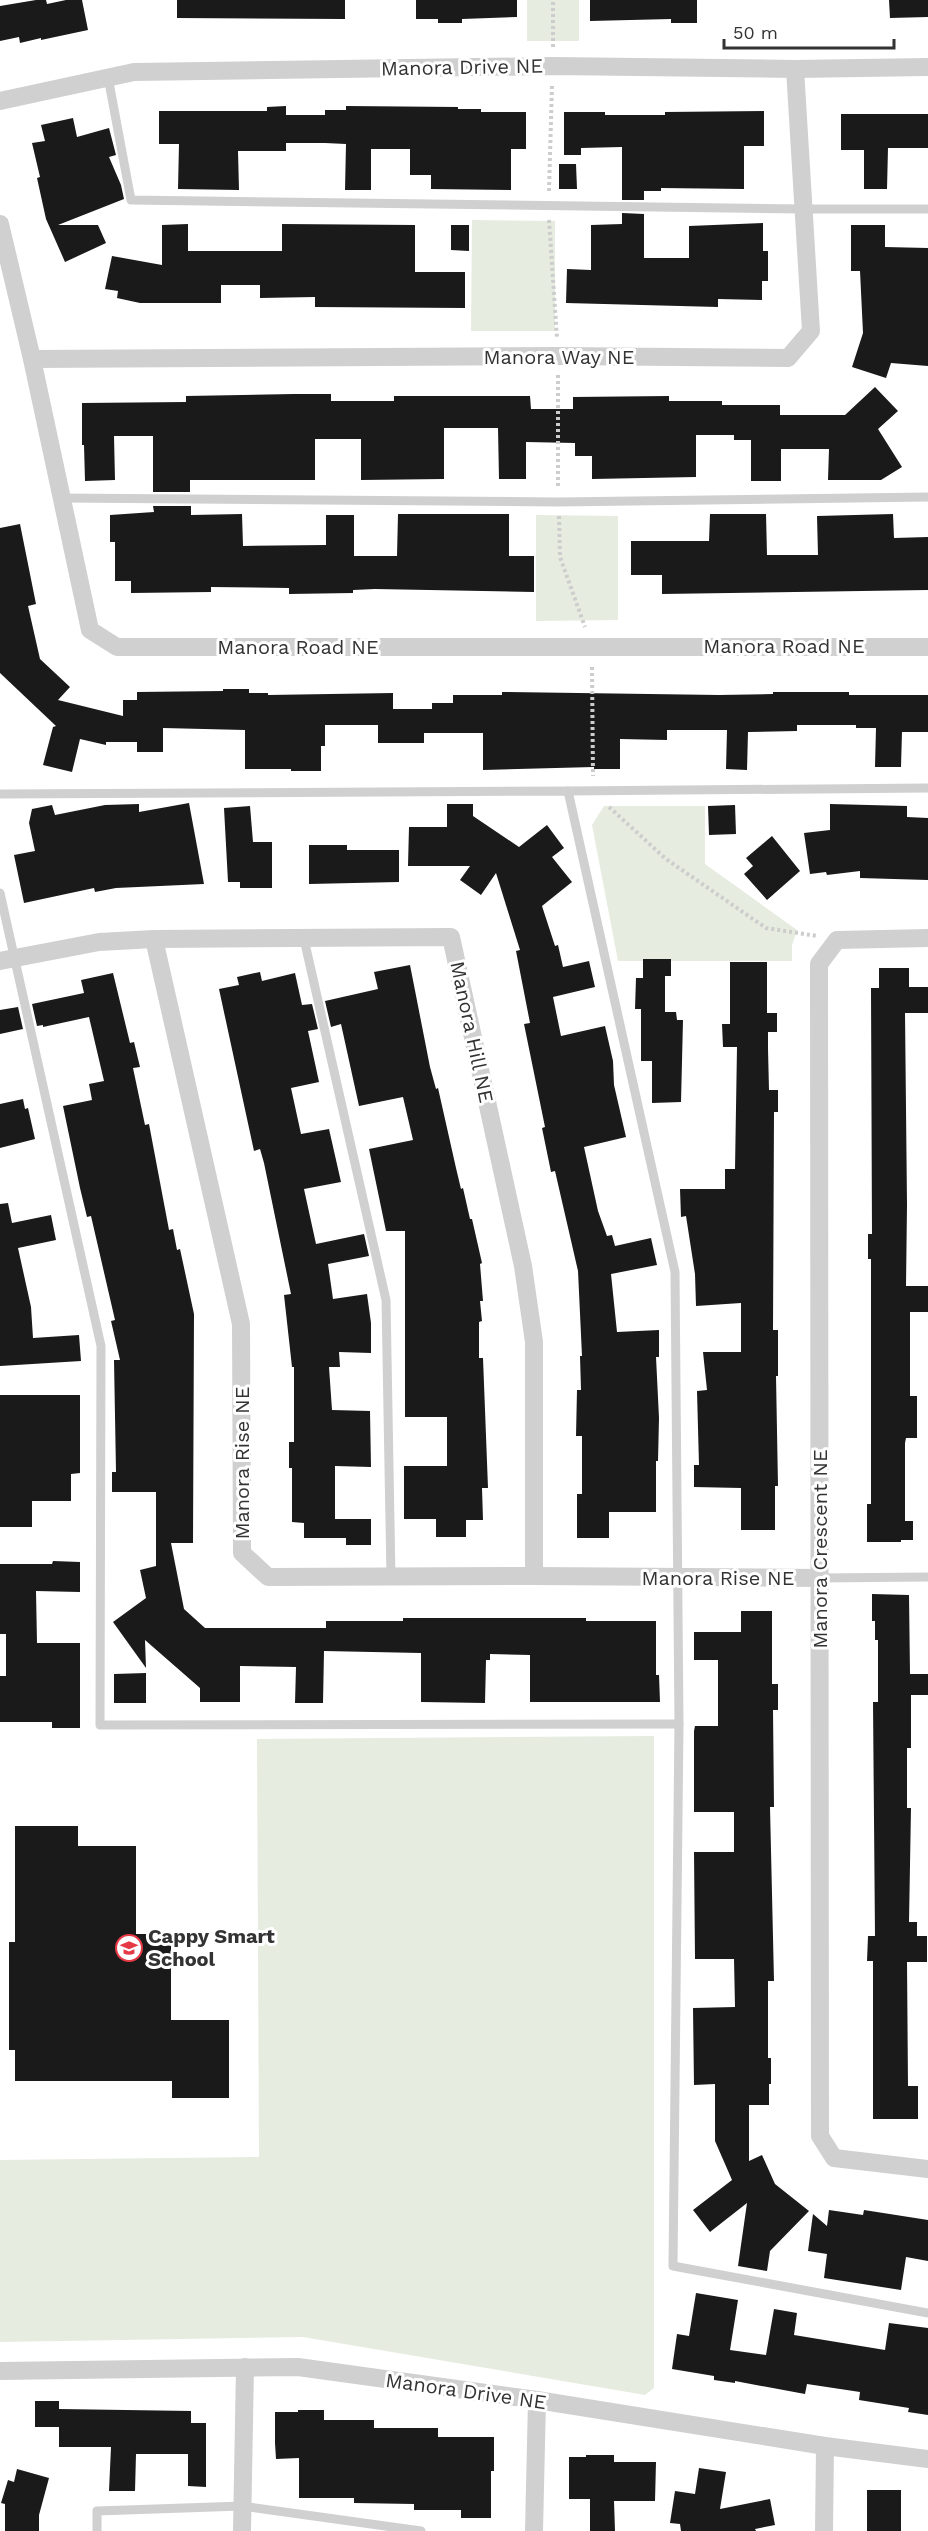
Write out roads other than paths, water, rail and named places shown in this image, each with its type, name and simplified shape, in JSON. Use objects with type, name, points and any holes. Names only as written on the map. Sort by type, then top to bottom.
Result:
[{"type":"street","name":"Manora Drive NE","points":[[0,101],[134,72],[553,66],[795,69],[928,67]]},
{"type":"street","name":"Manora Way NE","points":[[32,359],[558,356],[788,358],[811,331],[795,69]]},
{"type":"street","name":"Manora Road NE","points":[[0,224],[32,359],[90,630],[117,647],[592,645],[928,647]]},
{"type":"street","name":"Manora Hill NE","points":[[7,959],[99,942],[154,939],[451,937],[523,1266],[534,1342],[534,1576]]},
{"type":"street","name":"Manora Crescent NE","points":[[928,938],[837,940],[819,964],[820,2136],[834,2158],[928,2169]]},
{"type":"street","name":"Manora Rise NE","points":[[154,939],[241,1324],[242,1553],[268,1577],[820,1578]]},
{"type":"street","points":[[242,2531],[245,2367]]},
{"type":"street","name":"Manora Drive NE","points":[[0,2371],[298,2367],[537,2400],[825,2446],[928,2459]]},
{"type":"street","points":[[534,2531],[537,2400]]},
{"type":"street","points":[[824,2531],[825,2446]]},
{"type":"lane","points":[[108,77],[131,200],[802,210],[928,209]]},
{"type":"lane","points":[[60,498],[558,502],[928,497]]},
{"type":"lane","points":[[0,794],[928,788]]},
{"type":"lane","points":[[568,791],[675,1272],[679,1724],[673,2266],[928,2313]]},
{"type":"lane","points":[[0,893],[7,959],[101,1346],[100,1725],[679,1724]]},
{"type":"lane","points":[[304,939],[386,1300],[392,1578]]},
{"type":"lane","points":[[820,1578],[928,1577]]},
{"type":"lane","points":[[98,2531],[97,2511],[242,2506],[382,2528],[421,2531]]},
{"type":"place","name":"Cappy Smart School","points":[[129,1948]]}]
